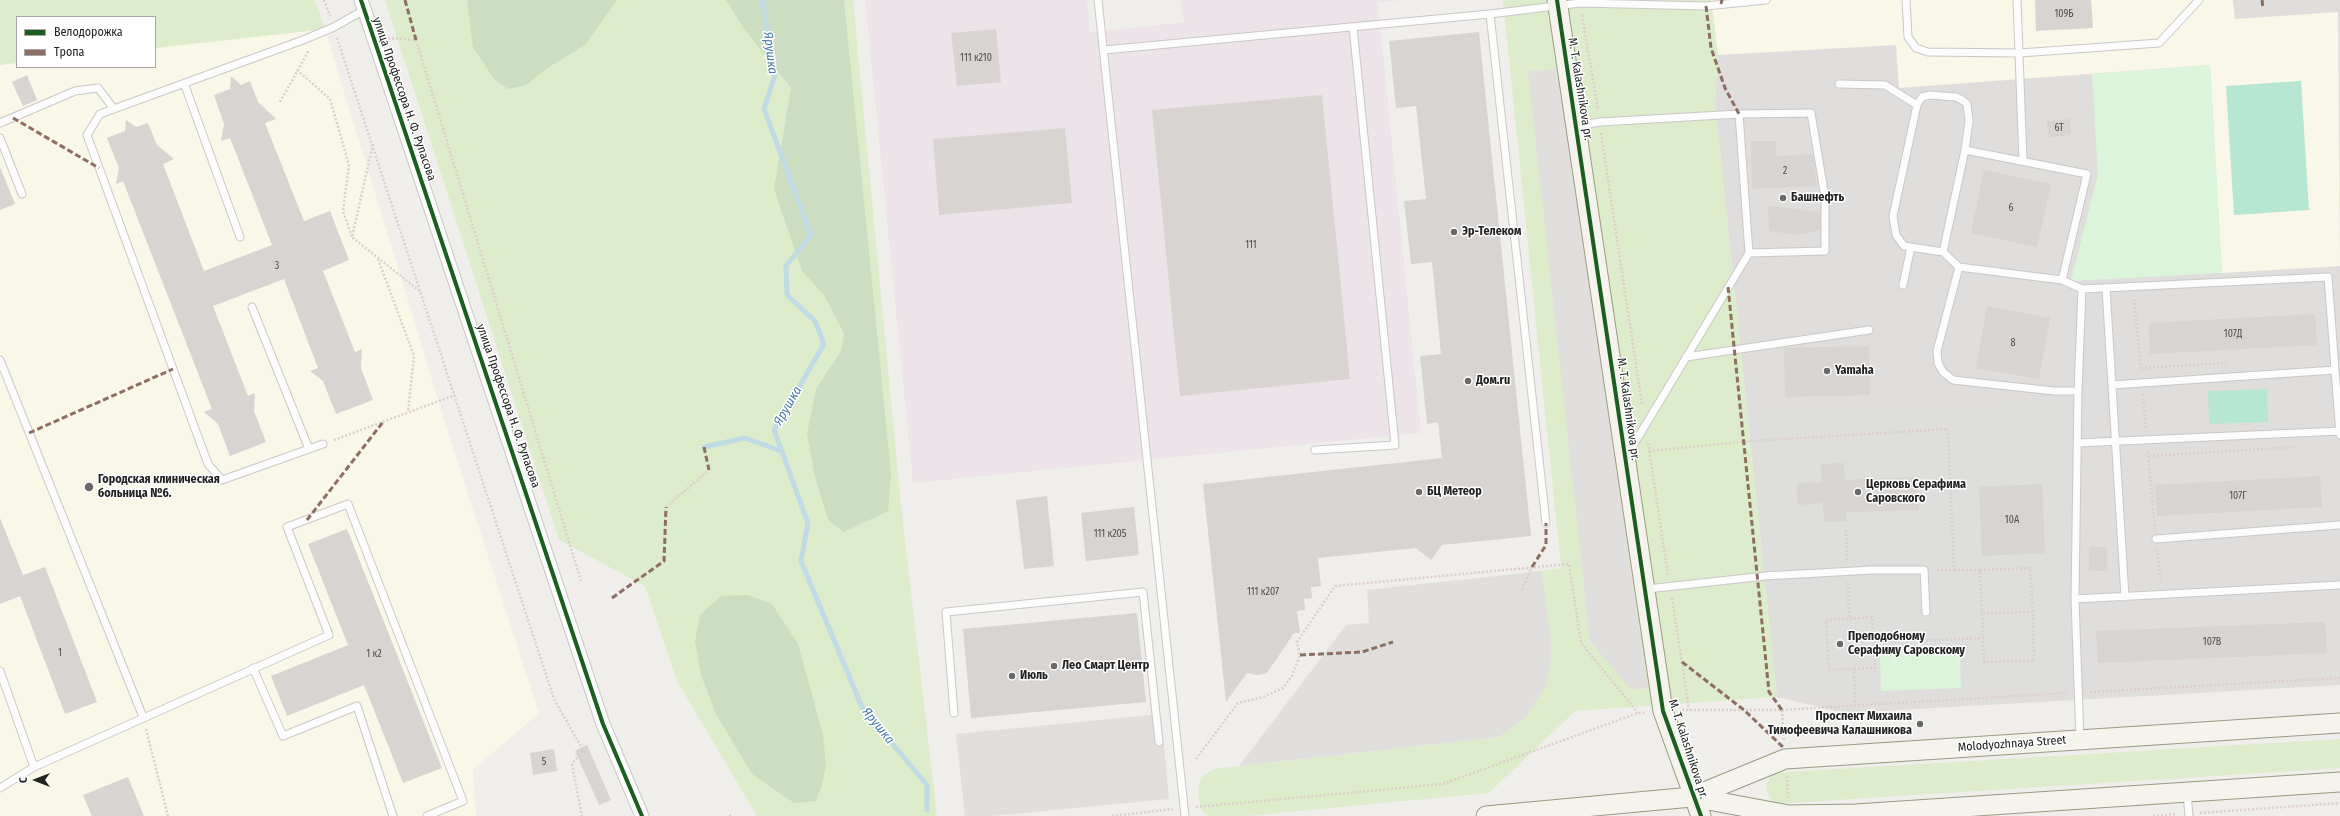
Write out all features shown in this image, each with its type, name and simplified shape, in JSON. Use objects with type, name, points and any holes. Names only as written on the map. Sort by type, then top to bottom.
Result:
[{"type":"main road","name":"M. T. Kalashnikova pr.","points":[[1557,2],[1663,711],[1692,797],[1700,816]]},
{"type":"main road","name":"Molodyozhnaya Street","points":[[1692,797],[1786,759],[2340,723]]},
{"type":"main road","name":"Molodyozhnaya Street","points":[[1486,816],[1692,797],[1789,815],[1856,814],[2340,782]]},
{"type":"street","name":"улица Профессора Н. Ф. Рупасова","points":[[362,5],[603,724],[642,816]]},
{"type":"lane","points":[[1098,0],[1185,816]]},
{"type":"lane","points":[[1104,50],[1490,14],[1557,2],[1706,6],[1766,0]]},
{"type":"lane","points":[[1906,0],[1908,37],[1916,48],[1928,52],[2020,53],[2159,43],[2199,0]]},
{"type":"lane","points":[[2017,0],[2023,160]]},
{"type":"lane","points":[[323,444],[222,480],[208,464],[87,135],[100,114],[320,33],[334,27],[362,5]]},
{"type":"lane","points":[[1490,14],[1546,523]]},
{"type":"lane","points":[[1314,450],[1395,445],[1353,27]]},
{"type":"lane","points":[[184,83],[240,237]]},
{"type":"lane","points":[[1839,84],[1885,85],[1917,105]]},
{"type":"lane","points":[[0,123],[75,90],[98,88],[114,109]]},
{"type":"lane","points":[[1943,252],[1965,150],[1969,121],[1967,104],[1962,100],[1956,97],[1930,95],[1922,97],[1917,105],[1893,216],[1896,235],[1904,246],[1943,252],[1959,267],[2062,280],[2082,289],[2328,277],[2340,435]]},
{"type":"lane","points":[[1576,126],[1600,122],[1739,114],[1811,113],[1825,197],[1825,251],[1749,253]]},
{"type":"lane","points":[[1626,459],[1645,423],[1749,253],[1739,114]]},
{"type":"lane","points":[[0,138],[22,194]]},
{"type":"lane","points":[[1965,150],[2023,160],[2087,174],[2062,280]]},
{"type":"lane","points":[[1903,285],[1911,247]]},
{"type":"lane","points":[[1959,267],[1937,351],[1938,363],[1943,372],[1953,380],[2054,391],[2078,391]]},
{"type":"lane","points":[[2106,288],[2125,597]]},
{"type":"lane","points":[[2080,740],[2075,599],[2078,391],[2082,289]]},
{"type":"lane","points":[[252,307],[309,449]]},
{"type":"lane","points":[[1686,356],[1869,330]]},
{"type":"lane","points":[[0,360],[143,717]]},
{"type":"lane","points":[[2112,385],[2335,370]]},
{"type":"lane","points":[[2077,443],[2340,431]]},
{"type":"lane","points":[[0,788],[34,767],[329,635],[287,527],[348,504],[463,801],[427,816]]},
{"type":"lane","points":[[2156,539],[2340,526]]},
{"type":"lane","points":[[1644,590],[1764,576],[1872,570],[1924,570],[1926,612]]},
{"type":"lane","points":[[2075,599],[2340,585]]},
{"type":"lane","points":[[954,713],[946,612],[1143,592],[1159,742]]},
{"type":"lane","points":[[253,668],[283,736],[357,706],[393,816]]},
{"type":"lane","points":[[0,671],[34,767]]},
{"type":"lane","points":[[2187,793],[2189,815]]},
{"type":"path","points":[[324,0],[373,143],[554,699],[583,750],[572,764],[582,816]]},
{"type":"path","points":[[1580,3],[1600,122],[1649,451],[1690,710]]},
{"type":"path","points":[[280,102],[297,70],[320,33]]},
{"type":"path","points":[[373,36],[416,40],[581,581]]},
{"type":"path","points":[[297,70],[330,98],[349,165],[343,210],[352,238],[422,294]]},
{"type":"path","points":[[352,238],[373,143]]},
{"type":"path","points":[[378,258],[414,356],[408,412]]},
{"type":"path","points":[[323,444],[455,395]]},
{"type":"path","points":[[1649,451],[1751,441],[1948,429],[1954,570]]},
{"type":"path","points":[[2149,456],[2300,447]]},
{"type":"path","points":[[666,507],[709,470]]},
{"type":"path","points":[[1196,759],[1238,703],[1263,697],[1283,688],[1292,676],[1300,655],[1297,642],[1335,586],[1569,564],[1581,643],[1638,713]]},
{"type":"path","points":[[1522,590],[1532,567]]},
{"type":"path","points":[[1924,570],[2030,568],[2034,661],[1984,662],[1980,570]]},
{"type":"path","points":[[1982,613],[2033,612]]},
{"type":"path","points":[[1872,617],[1875,668],[1854,669],[1828,670],[1826,620],[1872,617]]},
{"type":"path","points":[[1874,643],[1983,638]]},
{"type":"path","points":[[1854,669],[1855,706]]},
{"type":"path","points":[[1112,816],[1442,784],[1638,713],[1690,710],[1782,710],[2340,678]]},
{"type":"path","points":[[143,717],[168,816]]},
{"type":"path","points":[[2153,816],[2189,815],[2340,803]]},
{"type":"shaded area","points":[[865,0],[1087,0],[1090,32],[1186,22],[1182,15],[1180,0],[1401,0],[1378,3],[1421,433],[913,483]]},
{"type":"shaded area","points":[[1711,0],[2340,0],[2340,685],[1845,713],[1777,697],[1715,103],[1718,55]]},
{"type":"shaded area","points":[[1711,0],[2233,0],[2235,19],[2338,12],[2340,266],[2222,273],[2210,65],[1899,88],[1896,45],[1718,55]]},
{"type":"shaded area","points":[[325,29],[449,435],[539,713],[473,770],[476,816],[0,816],[0,65],[16,63],[16,68],[156,68],[156,48]]},
{"type":"shaded area","points":[[1559,69],[1648,688],[1631,690],[1590,641],[1528,71]]},
{"type":"shaded area","points":[[2058,406],[2066,682],[1777,697],[1748,414]]},
{"type":"shaded area","points":[[1542,571],[1552,649],[1547,684],[1525,718],[1499,737],[1239,766],[1346,625],[1369,623],[1367,590]]},
{"type":"shaded area","points":[[1161,714],[1169,799],[992,816],[965,816],[956,734]]},
{"type":"green space","points":[[0,0],[315,0],[325,29],[156,48],[156,16],[16,16],[16,63],[0,65]]},
{"type":"green space","points":[[385,0],[853,0],[901,505],[937,816],[757,816],[677,681],[645,586],[559,540]]},
{"type":"green space","points":[[467,0],[617,0],[586,44],[546,69],[526,85],[508,89],[494,79],[473,47]]},
{"type":"green space","points":[[726,0],[844,0],[891,474],[888,511],[844,532],[828,520],[815,477],[807,434],[816,389],[841,351],[844,333],[824,295],[802,271],[774,189],[791,88],[745,30]]},
{"type":"green space","points":[[1503,0],[1711,0],[1718,55],[1715,103],[1777,697],[1575,711],[1489,793],[1247,816],[1209,816],[1203,812],[1198,798],[1198,788],[1202,777],[1214,769],[1499,737],[1525,718],[1547,684],[1552,649],[1542,571],[1561,568]]},
{"type":"green space","points":[[2210,65],[2222,273],[2071,281],[2098,174],[2092,74]]},
{"type":"green space","points":[[2301,81],[2309,210],[2234,215],[2226,86]]},
{"type":"green space","points":[[2267,389],[2268,422],[2209,424],[2208,391]]},
{"type":"green space","points":[[748,595],[772,604],[798,644],[823,735],[826,765],[822,785],[816,801],[794,803],[752,774],[716,714],[701,675],[695,641],[700,615],[721,596]]},
{"type":"green space","points":[[1960,650],[1961,688],[1881,691],[1880,653]]},
{"type":"green space","points":[[2340,739],[2340,768],[1774,804],[1768,794],[1766,786],[1772,773]]},
{"type":"building","points":[[2035,0],[2091,0],[2093,28],[2036,31]]},
{"type":"building","points":[[996,29],[1001,82],[957,86],[951,33]]},
{"type":"building","points":[[1479,32],[1531,536],[1442,545],[1431,560],[1416,548],[1318,558],[1321,586],[1311,587],[1312,598],[1304,599],[1305,610],[1297,611],[1300,633],[1294,633],[1267,673],[1258,675],[1247,673],[1226,702],[1203,484],[1442,458],[1438,422],[1427,424],[1420,356],[1441,354],[1432,262],[1411,264],[1404,201],[1426,199],[1416,106],[1396,108],[1389,41]]},
{"type":"building","points":[[27,75],[37,100],[23,106],[12,82]]},
{"type":"building","points":[[231,76],[241,85],[250,81],[258,102],[276,119],[265,123],[304,221],[330,211],[349,260],[323,271],[355,352],[362,349],[361,368],[373,400],[336,414],[323,381],[310,371],[318,368],[284,279],[213,306],[248,396],[255,393],[254,411],[266,442],[230,456],[218,424],[204,412],[212,409],[123,181],[116,184],[119,168],[107,138],[125,131],[126,120],[136,127],[148,123],[157,145],[174,159],[163,164],[204,271],[272,245],[230,138],[221,141],[224,124],[214,95],[230,89]]},
{"type":"building","points":[[1322,95],[1350,379],[1180,396],[1152,110]]},
{"type":"building","points":[[2070,119],[2071,135],[2048,137],[2047,121]]},
{"type":"building","points":[[1065,128],[1072,203],[939,215],[933,139]]},
{"type":"building","points":[[1751,141],[1776,141],[1776,156],[1813,154],[1817,186],[1752,189]]},
{"type":"building","points":[[0,167],[15,204],[0,210]]},
{"type":"building","points":[[1984,170],[2051,184],[2037,247],[1971,233]]},
{"type":"building","points":[[1768,206],[1820,212],[1820,230],[1799,235],[1769,231]]},
{"type":"building","points":[[1987,306],[2050,318],[2039,379],[1976,368]]},
{"type":"building","points":[[2315,314],[2317,345],[2150,354],[2149,323]]},
{"type":"building","name":"Yamaha","points":[[1869,346],[1870,395],[1785,397],[1784,348]]},
{"type":"building","name":"Церковь Серафима Саровского","points":[[1844,463],[1845,480],[1918,477],[1919,510],[1846,512],[1846,521],[1824,522],[1823,503],[1798,505],[1797,483],[1822,482],[1821,464]]},
{"type":"building","points":[[2320,476],[2322,507],[2157,516],[2155,485]]},
{"type":"building","points":[[2042,484],[2045,553],[1982,556],[1979,487]]},
{"type":"building","points":[[1047,496],[1054,566],[1024,569],[1016,500]]},
{"type":"building","points":[[1134,507],[1139,555],[1086,561],[1081,513]]},
{"type":"building","points":[[0,518],[23,575],[45,567],[97,702],[65,714],[20,596],[0,604]]},
{"type":"building","points":[[347,529],[442,768],[403,783],[364,685],[287,716],[271,676],[348,645],[308,544]]},
{"type":"building","points":[[2089,547],[2107,547],[2107,571],[2089,571]]},
{"type":"building","name":"Лео Смарт Центр","points":[[1137,613],[1146,702],[971,718],[963,629]]},
{"type":"building","points":[[2325,622],[2327,653],[2098,663],[2096,631]]},
{"type":"building","points":[[587,745],[611,800],[599,805],[575,751]]},
{"type":"building","points":[[554,749],[557,771],[533,775],[530,753]]},
{"type":"building","points":[[128,777],[144,816],[92,816],[83,795]]},
{"type":"waterway","name":"Ярушка","points":[[762,0],[775,75],[764,109],[811,235],[786,266],[787,295],[815,321],[824,344],[774,430],[808,523],[801,561],[862,707],[927,785],[927,810]]},
{"type":"waterway","points":[[704,447],[745,438],[781,451]]},
{"type":"marked path","points":[[405,0],[416,40]]},
{"type":"marked path","points":[[1721,4],[1722,0]]},
{"type":"marked path","points":[[2262,0],[2263,8]]},
{"type":"marked path","points":[[1706,6],[1711,48],[1725,88],[1739,114]]},
{"type":"marked path","points":[[13,118],[99,168]]},
{"type":"marked path","points":[[1728,287],[1769,692],[1782,710]]},
{"type":"marked path","points":[[29,433],[173,369]]},
{"type":"marked path","points":[[307,520],[383,422]]},
{"type":"marked path","points":[[704,447],[709,470]]},
{"type":"marked path","points":[[612,598],[664,561],[666,507]]},
{"type":"marked path","points":[[1532,567],[1546,545],[1546,523]]},
{"type":"marked path","points":[[1300,655],[1362,652],[1393,642]]},
{"type":"marked path","points":[[1682,662],[1744,710],[1785,749]]},
{"type":"cycle path","points":[[361,0],[603,724],[642,816]]},
{"type":"cycle path","points":[[1557,0],[1663,711],[1701,816]]},
{"type":"place","name":"Башнефть","points":[[1783,198]]},
{"type":"place","name":"Эр-Телеком","points":[[1454,232]]},
{"type":"place","name":"Yamaha","points":[[1827,371]]},
{"type":"place","name":"Дом.ru","points":[[1468,381]]},
{"type":"place","name":"Городская клиническая больница №6.","points":[[89,487]]},
{"type":"place","name":"БЦ Метеор","points":[[1419,492]]},
{"type":"place","name":"Церковь Серафима Саровского","points":[[1858,492]]},
{"type":"place","name":"Преподобному Серафиму Саровскому","points":[[1840,644]]},
{"type":"place","name":"Лео Смарт Центр","points":[[1054,666]]},
{"type":"place","name":"Июль","points":[[1012,676]]},
{"type":"place","name":"Проспект Михаила Тимофеевича Калашникова","points":[[1920,724]]}]
